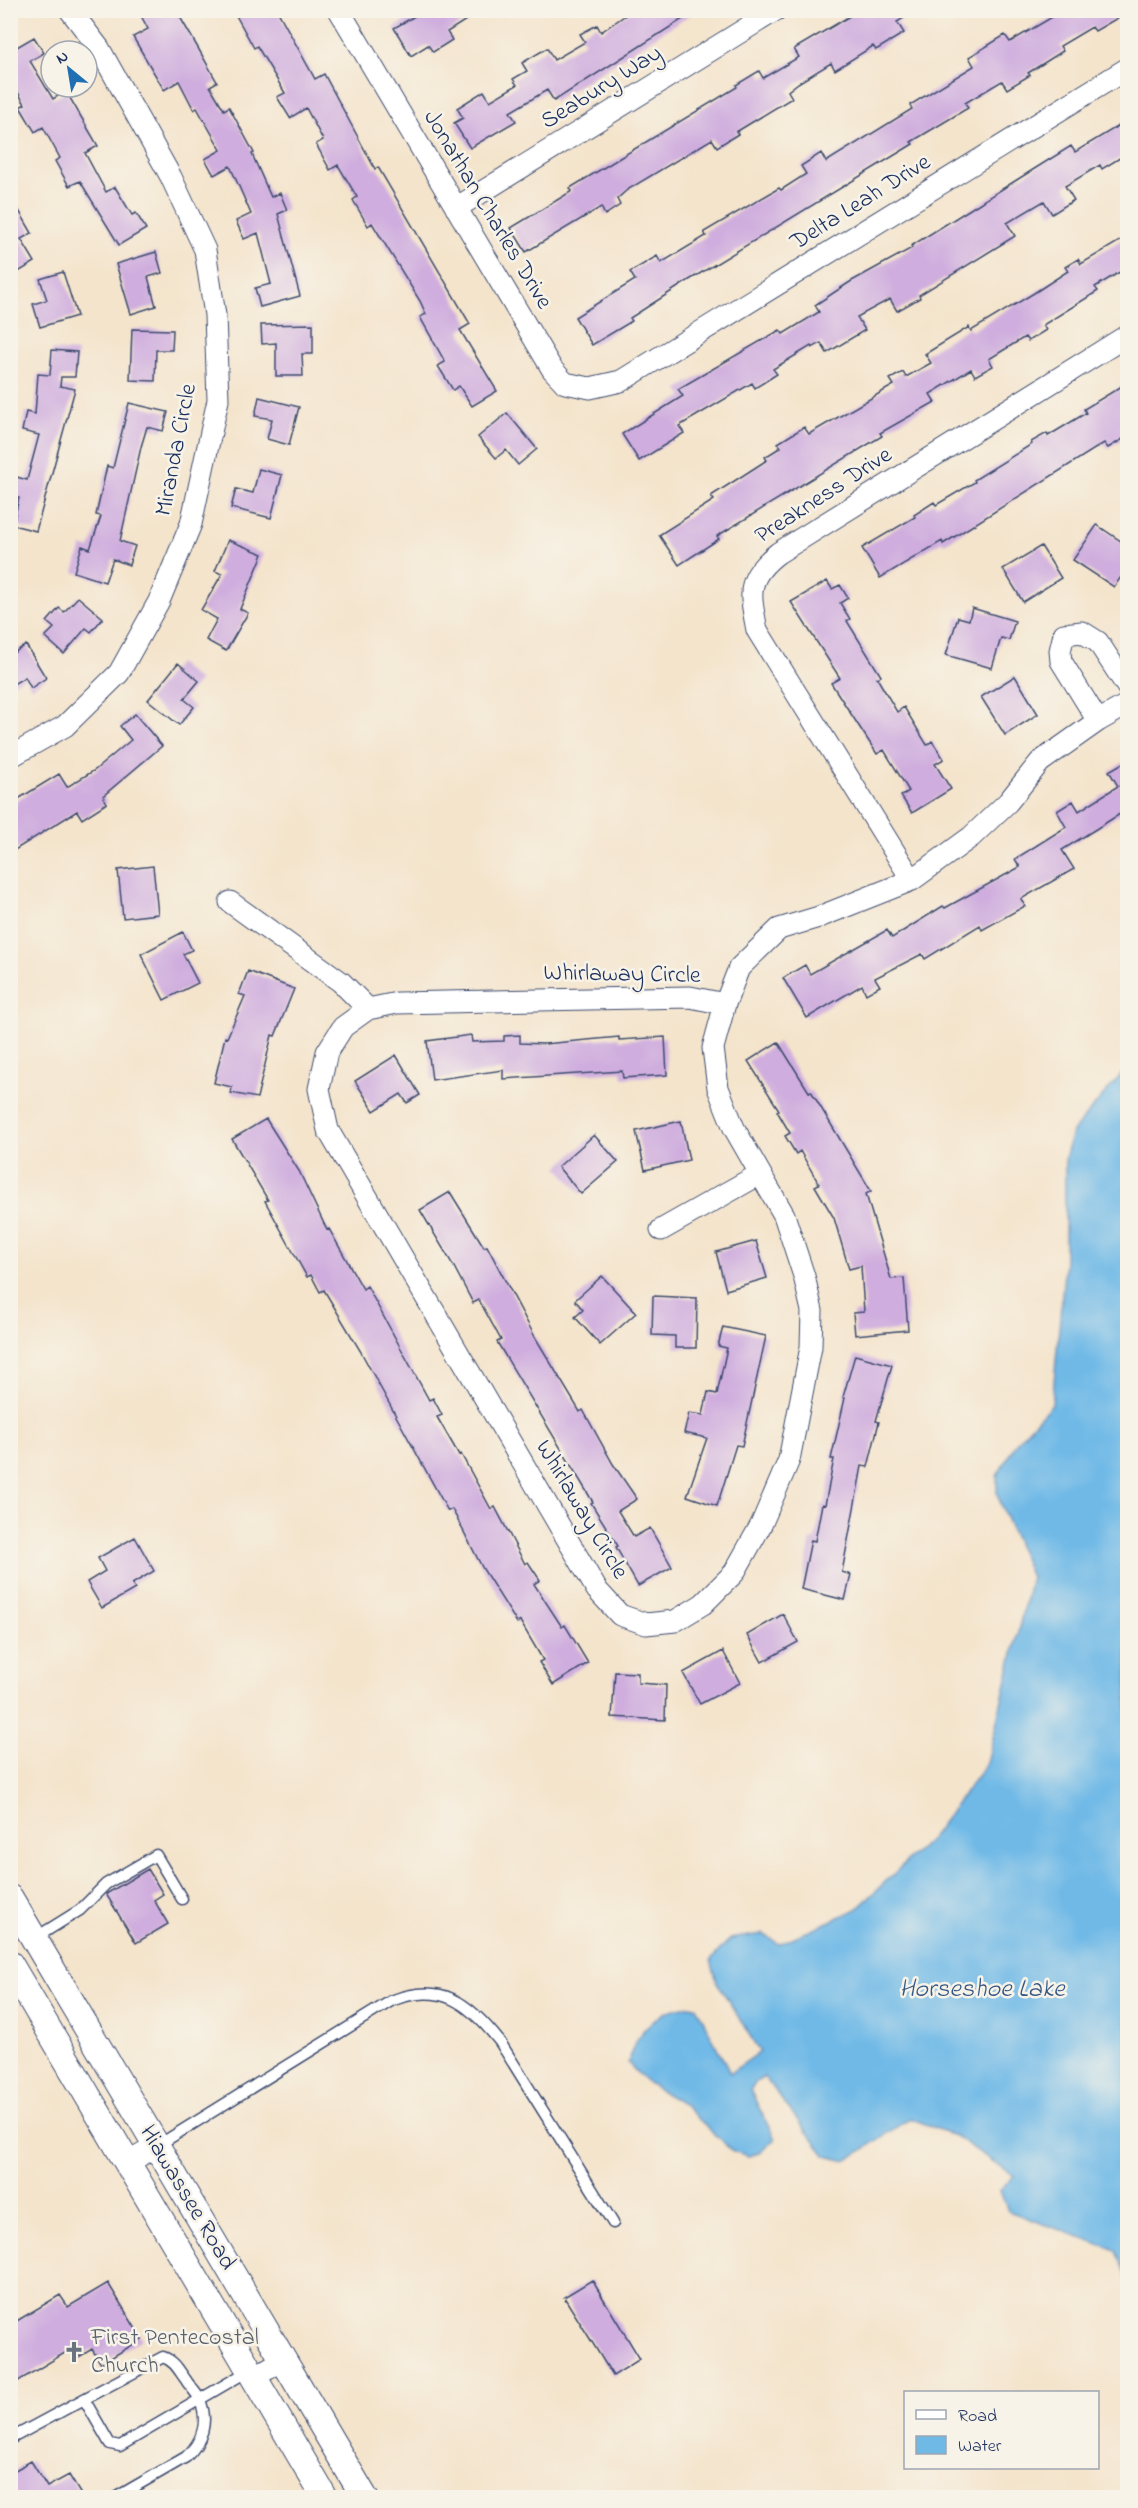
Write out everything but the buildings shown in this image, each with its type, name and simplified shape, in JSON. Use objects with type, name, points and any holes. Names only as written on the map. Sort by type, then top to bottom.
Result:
[{"type":"street","name":"Miranda Circle","points":[[10,757],[65,726],[119,673],[159,601],[191,524],[218,400],[215,315],[205,250],[171,177],[99,48],[70,10]]},
{"type":"street","name":"Seabury Way","points":[[456,208],[776,10]]},
{"type":"street","name":"Jonathan Charles Drive","points":[[340,11],[552,369],[565,383],[590,388],[621,381]]},
{"type":"street","name":"Delta Leah Drive","points":[[621,381],[1128,68]]},
{"type":"street","name":"Preakness Drive","points":[[912,880],[757,630],[752,603],[752,582],[763,564],[778,553],[1128,335]]},
{"type":"street","points":[[1098,721],[1060,661],[1064,634],[1082,632],[1098,642],[1128,688]]},
{"type":"street","points":[[725,1004],[739,968],[779,929],[819,917],[912,880],[972,837],[1008,802],[1040,762],[1098,721],[1128,704]]},
{"type":"street","points":[[230,902],[341,981],[368,1010]]},
{"type":"street","name":"Whirlaway Circle","points":[[690,997],[725,1004],[713,1048],[718,1088],[734,1128],[784,1215],[804,1276],[812,1311],[811,1347],[789,1460],[761,1525],[734,1573],[704,1604],[684,1616],[675,1621],[646,1624],[620,1615],[597,1590],[328,1130],[319,1089],[327,1052],[343,1027],[368,1010],[415,1001],[690,997]]},
{"type":"street","points":[[661,1230],[760,1174]]},
{"type":"street","name":"Hiawassee Road","points":[[10,1898],[364,2498]]},
{"type":"street","name":"Hiawassee Road","points":[[10,1964],[326,2498]]},
{"type":"street","points":[[127,2163],[156,2146]]},
{"type":"street","points":[[252,2374],[283,2360]]},
{"type":"lane","points":[[34,1939],[80,1910],[106,1884],[156,1855],[182,1899]]},
{"type":"lane","points":[[156,2146],[391,2001],[410,1994],[430,1992],[452,1997],[480,2016],[494,2033],[613,2223]]},
{"type":"lane","points":[[10,2439],[163,2357],[172,2360],[200,2400],[203,2422],[201,2439],[186,2457],[115,2498]]},
{"type":"lane","points":[[84,2400],[110,2444],[120,2446],[200,2400],[252,2374]]},
{"type":"water","name":"Horseshoe Lake","points":[[1127,1068],[1127,2280],[1116,2250],[1008,2211],[1000,2191],[1014,2176],[955,2136],[910,2118],[846,2161],[826,2156],[764,2077],[750,2090],[775,2139],[759,2153],[748,2156],[731,2150],[683,2104],[646,2082],[628,2063],[637,2040],[644,2030],[661,2015],[683,2007],[696,2006],[730,2073],[760,2052],[717,1982],[711,1960],[730,1939],[763,1934],[779,1944],[857,1909],[931,1838],[987,1763],[1031,1577],[997,1493],[997,1476],[1018,1440],[1052,1404],[1065,1262],[1065,1159],[1072,1132]]},
{"type":"place","name":"First Pentecostal Church","points":[[74,2352]]}]
